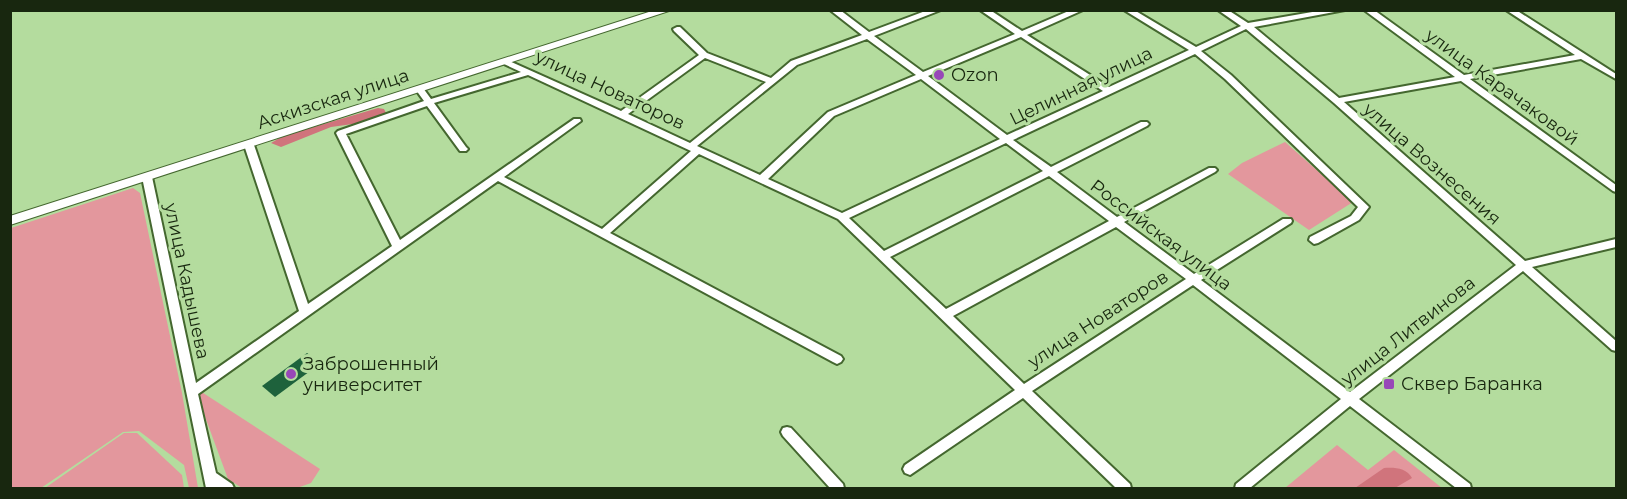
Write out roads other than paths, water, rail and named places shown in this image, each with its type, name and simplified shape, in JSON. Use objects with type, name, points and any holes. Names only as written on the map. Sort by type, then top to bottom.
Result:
[{"type":"main road","name":"Аскизская улица","points":[[10,221],[667,10]]},
{"type":"street","name":"Российская улица","points":[[834,10],[1118,222],[1465,489]]},
{"type":"street","points":[[694,149],[794,63],[937,10]]},
{"type":"street","points":[[984,10],[1109,91]]},
{"type":"street","points":[[761,180],[831,114],[1079,10]]},
{"type":"street","points":[[1128,10],[1195,50],[1228,77],[1364,207],[1355,218],[1314,240]]},
{"type":"street","name":"улица Вознесения","points":[[1222,10],[1246,26],[1337,102],[1617,347]]},
{"type":"street","points":[[1278,10],[1289,19]]},
{"type":"street","name":"Целинная улица","points":[[842,217],[1246,26],[1341,10]]},
{"type":"street","name":"улица Карачаковой","points":[[1368,10],[1617,189]]},
{"type":"street","points":[[1510,10],[1617,77]]},
{"type":"street","points":[[677,29],[704,55],[772,81]]},
{"type":"street","points":[[621,115],[704,55]]},
{"type":"street","points":[[1337,102],[1583,56]]},
{"type":"street","name":"улица Новаторов","points":[[507,62],[842,217],[1125,489]]},
{"type":"street","points":[[398,247],[341,133],[429,102],[528,72]]},
{"type":"street","points":[[420,90],[463,149]]},
{"type":"street","name":"улица Кадышева","points":[[192,392],[577,121]]},
{"type":"street","points":[[883,256],[1144,124]]},
{"type":"street","points":[[249,145],[305,312]]},
{"type":"street","name":"улица Новаторов","points":[[603,233],[694,149]]},
{"type":"street","points":[[945,315],[1212,170]]},
{"type":"street","name":"улица Кадышева","points":[[147,177],[211,483]]},
{"type":"street","points":[[497,177],[837,359]]},
{"type":"street","name":"улица Новаторов","points":[[910,469],[1021,390],[1287,221]]},
{"type":"street","name":"улица Литвинова","points":[[1241,489],[1349,399],[1523,265],[1617,243]]},
{"type":"street","points":[[787,432],[838,489]]},
{"type":"street","points":[[211,483],[227,489]]},
{"type":"place","name":"Ozon","points":[[939,75]]},
{"type":"place","name":"Заброшенный университет","points":[[291,374]]},
{"type":"place","name":"Сквер Баранка","points":[[1389,384]]}]
